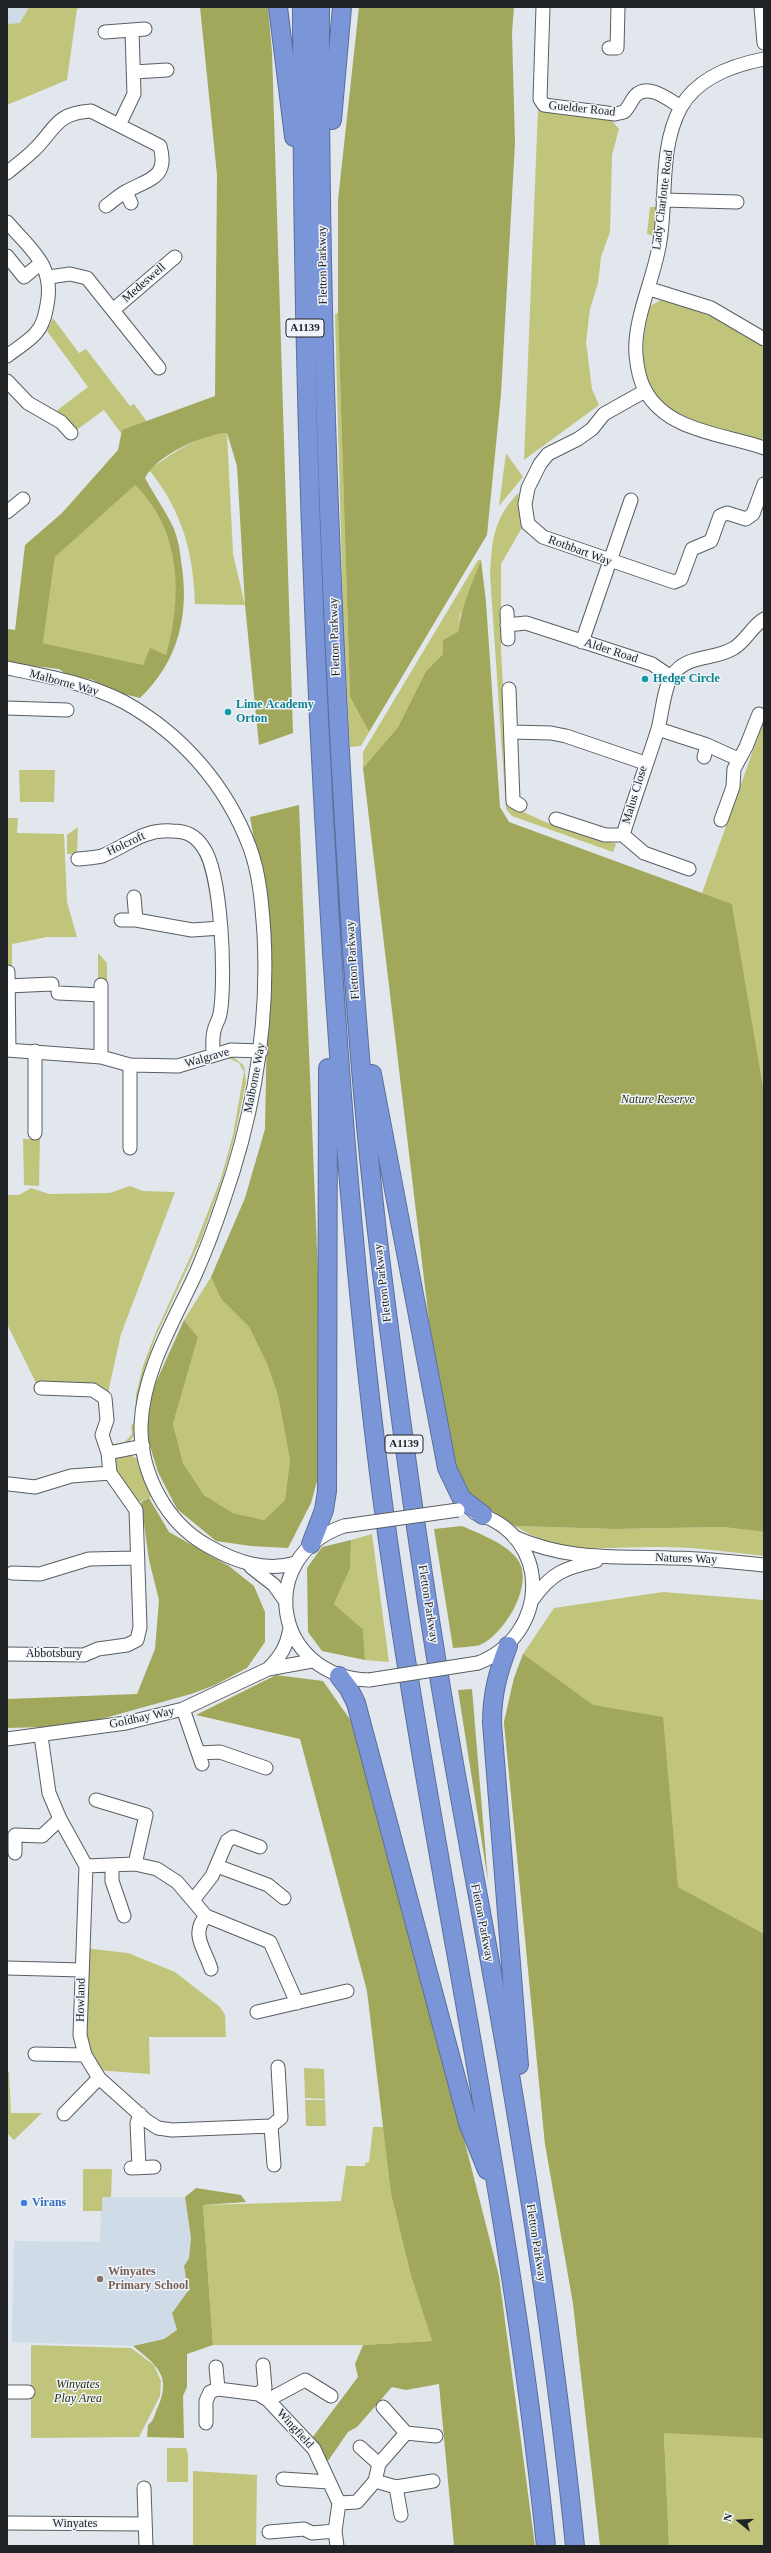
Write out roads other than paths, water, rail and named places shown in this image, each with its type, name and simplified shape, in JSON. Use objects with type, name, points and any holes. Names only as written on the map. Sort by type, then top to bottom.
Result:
[{"type":"highway","points":[[278,7],[287,94],[303,193]]},
{"type":"highway","name":"Fletton Parkway","points":[[302,7],[303,193],[315,632],[329,906],[344,1132],[356,1271],[381,1483],[404,1647],[517,2315],[546,2546]]},
{"type":"highway","name":"Fletton Parkway","points":[[320,7],[322,227],[334,632],[353,978],[366,1130],[382,1272],[409,1479],[434,1650],[508,2062],[547,2313],[575,2546]]},
{"type":"highway","points":[[322,227],[342,7]]},
{"type":"highway","points":[[311,1544],[324,1510],[327,1490],[329,906]]},
{"type":"highway","points":[[353,978],[447,1468],[462,1499],[483,1515]]},
{"type":"highway","points":[[508,1646],[497,1674],[492,1700],[492,1723],[529,2197]]},
{"type":"highway","points":[[339,1676],[349,1689],[356,1703],[468,2123],[499,2203]]},
{"type":"street","name":"Guelder Road","points":[[543,7],[540,100],[544,105],[615,114],[624,112],[636,96],[643,91],[655,92],[681,107]]},
{"type":"street","points":[[609,48],[617,48],[618,7]]},
{"type":"street","points":[[761,7],[764,43]]},
{"type":"street","points":[[105,32],[138,30],[134,72],[134,94],[119,125]]},
{"type":"street","name":"Lady Charlotte Road","points":[[645,390],[636,355],[642,309],[650,289],[660,241],[663,200],[671,134],[681,107],[702,83],[724,70],[764,58]]},
{"type":"street","points":[[134,72],[167,70]]},
{"type":"street","points":[[7,172],[34,150],[54,124],[78,112],[91,111],[160,146],[164,158],[160,172],[152,180],[128,197],[106,206]]},
{"type":"street","points":[[663,200],[737,202]]},
{"type":"street","points":[[7,222],[41,263],[49,277],[49,295],[45,319],[36,334],[7,356]]},
{"type":"street","points":[[7,256],[24,277],[41,263]]},
{"type":"street","name":"Medeswell","points":[[113,310],[175,257]]},
{"type":"street","name":"Medeswell","points":[[49,277],[70,274],[86,278],[159,368]]},
{"type":"street","points":[[650,289],[711,308],[764,339]]},
{"type":"street","points":[[7,381],[28,403],[61,422],[71,433]]},
{"type":"street","points":[[645,390],[658,406],[675,420],[704,432],[764,448]]},
{"type":"street","name":"Rothbart Way","points":[[645,390],[604,414],[592,429],[578,439],[548,454],[540,464],[528,488],[525,504],[528,524],[543,537],[609,561],[674,582],[681,579],[692,549],[711,541],[720,516],[728,512],[746,519],[753,514],[764,484]]},
{"type":"street","points":[[7,512],[23,499]]},
{"type":"street","points":[[582,642],[631,500]]},
{"type":"street","name":"Alder Road","points":[[508,639],[507,618],[652,664],[671,677]]},
{"type":"street","points":[[671,677],[680,667],[693,659],[721,654],[735,648],[755,624],[764,619]]},
{"type":"street","name":"Malborne Way","points":[[7,668],[88,686],[122,701],[151,719],[194,756],[211,776],[233,810],[251,850],[259,886],[266,967],[261,1052],[243,1134],[223,1202],[197,1271],[168,1331],[148,1385],[141,1428],[143,1446],[153,1482],[172,1517],[183,1530],[198,1540],[243,1562],[274,1585],[286,1602]]},
{"type":"street","name":"Malus Close","points":[[671,677],[658,729],[645,763],[622,835],[644,853],[690,868]]},
{"type":"street","points":[[509,689],[512,732],[513,800],[520,805]]},
{"type":"street","points":[[7,708],[67,710]]},
{"type":"street","points":[[721,820],[733,787],[734,769],[738,759],[746,747],[759,714]]},
{"type":"street","points":[[658,729],[705,751],[738,759]]},
{"type":"street","points":[[512,732],[550,733],[566,736],[645,763]]},
{"type":"street","points":[[556,820],[605,835],[622,835]]},
{"type":"street","name":"Holcroft","points":[[78,859],[102,856],[137,836],[152,832],[186,832],[196,838],[204,847],[212,866],[221,928],[222,982],[220,1014],[214,1031],[214,1055]]},
{"type":"street","points":[[134,897],[136,920]]},
{"type":"street","points":[[121,920],[136,920],[177,929],[221,928]]},
{"type":"street","name":"Walgrave","points":[[8,972],[8,1050],[35,1051],[101,1058],[130,1065],[178,1066],[231,1050],[261,1052]]},
{"type":"street","points":[[8,986],[101,990],[101,1058]]},
{"type":"street","points":[[35,1051],[35,1133]]},
{"type":"street","points":[[130,1065],[130,1148]]},
{"type":"street","name":"Abbotsbury","points":[[7,1654],[84,1655],[98,1649],[127,1645],[137,1640],[140,1627],[136,1558],[136,1510],[110,1473],[108,1452],[102,1435],[107,1420],[105,1398],[93,1390],[41,1388]]},
{"type":"street","points":[[108,1452],[143,1446]]},
{"type":"street","points":[[9,1484],[35,1487],[71,1476],[110,1473]]},
{"type":"street","points":[[458,1510],[483,1515],[505,1528],[514,1537],[530,1566],[533,1586],[533,1599],[524,1625],[508,1646],[499,1653],[478,1663],[369,1680],[339,1676],[312,1661],[303,1651],[290,1628],[286,1602],[288,1582],[296,1563],[311,1544],[327,1533],[344,1526],[458,1510]]},
{"type":"street","name":"Natures Way","points":[[514,1537],[557,1552],[607,1558],[670,1558],[764,1565]]},
{"type":"street","points":[[12,1573],[40,1574],[89,1559],[136,1558]]},
{"type":"street","name":"Natures Way","points":[[533,1599],[544,1583],[560,1570],[607,1558]]},
{"type":"street","name":"Malborne Way","points":[[243,1562],[262,1567],[280,1568],[296,1563]]},
{"type":"street","name":"Goldhay Way","points":[[268,1669],[280,1658],[287,1644],[290,1628]]},
{"type":"street","name":"Goldhay Way","points":[[7,1739],[41,1736],[126,1722],[183,1709],[268,1669],[312,1661]]},
{"type":"street","points":[[183,1709],[201,1759],[220,1752],[266,1768]]},
{"type":"street","points":[[41,1736],[49,1794],[60,1819],[86,1866],[135,1864],[157,1869],[177,1882],[194,1899],[206,1916],[270,1942],[297,2003]]},
{"type":"street","points":[[96,1800],[146,1816],[135,1864]]},
{"type":"street","points":[[15,1853],[15,1835],[42,1836],[60,1819]]},
{"type":"street","points":[[194,1899],[206,1886],[227,1840],[233,1837],[260,1847]]},
{"type":"street","points":[[112,1865],[112,1881],[124,1916]]},
{"type":"street","name":"Howland","points":[[86,1866],[80,2035],[85,2055],[99,2078],[158,2128],[172,2130],[228,2126],[272,2126]]},
{"type":"street","points":[[216,1866],[268,1885],[284,1898]]},
{"type":"street","points":[[206,1916],[199,1926],[198,1936],[211,1969]]},
{"type":"street","points":[[7,1968],[82,1970]]},
{"type":"street","points":[[257,2012],[347,1991]]},
{"type":"street","points":[[35,2054],[85,2055]]},
{"type":"street","points":[[274,2165],[272,2126],[281,2118],[278,2067]]},
{"type":"street","points":[[64,2114],[99,2078]]},
{"type":"street","points":[[140,2114],[137,2123],[135,2168],[154,2167]]},
{"type":"street","points":[[206,2423],[206,2401],[210,2392],[218,2389],[263,2397],[265,2388],[263,2365]]},
{"type":"street","points":[[216,2367],[218,2389]]},
{"type":"street","name":"Wingfield","points":[[331,2396],[305,2380],[263,2397],[314,2449],[339,2503]]},
{"type":"street","points":[[7,2392],[28,2392]]},
{"type":"street","points":[[384,2407],[406,2433],[436,2436]]},
{"type":"street","points":[[337,2546],[334,2531],[339,2503],[357,2502],[375,2481],[379,2464],[406,2433]]},
{"type":"street","points":[[360,2447],[379,2464]]},
{"type":"street","points":[[283,2479],[329,2482]]},
{"type":"street","points":[[375,2481],[396,2487],[433,2481]]},
{"type":"street","points":[[396,2487],[401,2515]]},
{"type":"street","points":[[144,2488],[144,2524],[146,2546]]},
{"type":"street","name":"Winyates","points":[[7,2524],[144,2524]]},
{"type":"street","points":[[269,2532],[304,2529],[312,2533],[334,2531]]},
{"type":"place","name":"Hedge Circle","points":[[645,679]]},
{"type":"place","name":"Lime Academy Orton","points":[[228,712]]},
{"type":"place","name":"Virans","points":[[24,2203]]},
{"type":"place","name":"Winyates Primary School","points":[[100,2279]]},
{"type":"park label","name":"Nature Reserve","points":[[658,1100]]},
{"type":"park label","name":"Winyates Play Area","points":[[78,2392]]}]
